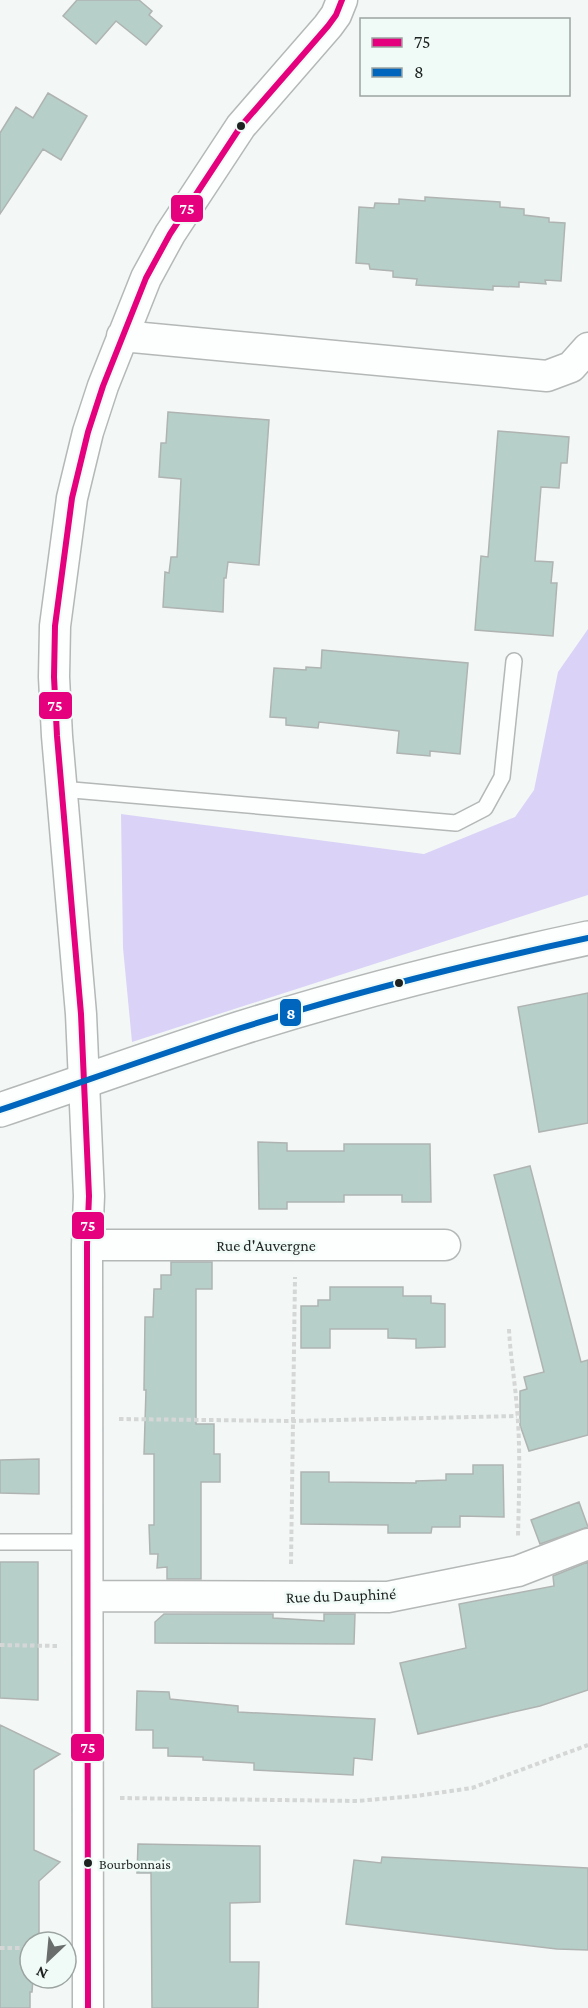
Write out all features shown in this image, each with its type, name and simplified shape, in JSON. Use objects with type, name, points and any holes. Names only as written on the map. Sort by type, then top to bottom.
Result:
[{"type":"street","points":[[87,2008],[88,1196],[81,1014],[61,789],[54,677],[55,626],[63,560],[72,498],[88,432],[102,386],[146,278],[170,234],[241,126],[328,26],[336,15],[342,0]]},
{"type":"street","points":[[122,336],[547,376],[571,367],[588,348]]},
{"type":"street","points":[[0,1110],[242,1028],[399,982],[510,954],[588,938]]},
{"type":"street","name":"Rue d'Auvergne","points":[[87,1245],[446,1245]]},
{"type":"street","name":"Rue du Dauphiné","points":[[88,1596],[388,1597],[518,1571],[588,1544]]},
{"type":"lane","points":[[61,789],[456,823],[484,808],[502,777],[514,661]]},
{"type":"lane","points":[[0,1542],[88,1542]]},
{"type":"path","points":[[290,1598],[295,1245]]},
{"type":"path","points":[[509,1329],[520,1455],[518,1571]]},
{"type":"path","points":[[87,1418],[293,1421],[517,1416]]},
{"type":"path","points":[[0,1645],[88,1647]]},
{"type":"path","points":[[88,1797],[357,1801],[416,1796],[472,1788],[588,1744]]},
{"type":"path","points":[[0,1948],[18,1948]]},
{"type":"shaded area","points":[[588,629],[588,895],[132,1042],[123,948],[121,814],[424,854],[515,817],[534,790],[558,672]]},
{"type":"building","points":[[77,0],[139,0],[152,11],[149,15],[162,26],[146,45],[116,21],[96,44],[63,16]]},
{"type":"building","points":[[48,93],[87,116],[61,160],[43,149],[0,214],[0,133],[16,107],[33,118]]},
{"type":"building","points":[[425,197],[500,202],[500,207],[524,209],[524,215],[549,218],[549,222],[565,223],[561,281],[545,280],[546,284],[519,282],[519,287],[493,286],[493,290],[416,285],[417,279],[393,277],[393,271],[370,269],[369,264],[356,263],[359,207],[374,208],[375,203],[399,204],[399,199],[425,201]]},
{"type":"building","points":[[168,412],[269,420],[259,565],[228,562],[226,578],[224,578],[223,612],[163,607],[165,572],[169,573],[171,557],[177,557],[181,479],[159,477],[161,443],[166,443]]},
{"type":"building","points":[[498,431],[569,437],[567,463],[561,463],[559,488],[541,487],[535,561],[553,562],[551,583],[557,583],[553,636],[475,630],[481,556],[488,557]]},
{"type":"building","points":[[322,650],[468,663],[460,754],[430,751],[430,756],[397,753],[399,731],[319,722],[318,728],[286,725],[286,718],[270,717],[274,668],[306,670],[306,667],[321,668]]},
{"type":"building","points":[[588,993],[588,1123],[539,1132],[518,1007]]},
{"type":"building","points":[[258,1142],[287,1143],[287,1151],[344,1151],[344,1144],[430,1144],[431,1202],[402,1202],[402,1195],[344,1195],[344,1202],[287,1202],[287,1209],[259,1209]]},
{"type":"building","points":[[530,1166],[581,1362],[588,1360],[588,1435],[529,1451],[520,1425],[520,1391],[527,1389],[524,1377],[544,1372],[494,1175]]},
{"type":"building","points":[[171,1262],[212,1262],[212,1289],[196,1289],[196,1424],[214,1424],[214,1454],[220,1454],[220,1482],[201,1482],[201,1579],[167,1579],[167,1567],[157,1568],[158,1554],[150,1554],[149,1525],[154,1525],[154,1454],[144,1454],[145,1317],[153,1317],[154,1289],[161,1289],[161,1275],[171,1275]]},
{"type":"building","points":[[330,1287],[403,1287],[403,1296],[431,1296],[431,1303],[445,1304],[445,1347],[416,1348],[416,1339],[388,1338],[388,1329],[330,1329],[330,1348],[301,1348],[301,1306],[318,1306],[318,1300],[330,1300]]},
{"type":"building","points":[[39,1459],[39,1494],[0,1493],[0,1460]]},
{"type":"building","points":[[473,1465],[503,1465],[504,1517],[460,1516],[460,1527],[432,1527],[431,1533],[388,1533],[388,1525],[301,1524],[301,1472],[329,1472],[329,1482],[416,1483],[416,1481],[446,1480],[446,1474],[473,1474]]},
{"type":"building","points":[[579,1502],[588,1527],[540,1544],[531,1520]]},
{"type":"building","points":[[0,1562],[38,1562],[38,1700],[0,1698]]},
{"type":"building","points":[[588,1562],[588,1690],[540,1706],[418,1734],[400,1663],[466,1648],[459,1604],[554,1586],[553,1576]]},
{"type":"building","points":[[164,1614],[273,1614],[273,1618],[324,1621],[324,1614],[355,1614],[354,1644],[155,1643],[155,1622]]},
{"type":"building","points":[[137,1691],[169,1692],[170,1699],[238,1706],[238,1712],[375,1719],[372,1760],[354,1758],[353,1775],[254,1770],[254,1763],[203,1760],[203,1757],[168,1756],[168,1748],[153,1748],[153,1730],[136,1730]]},
{"type":"building","points":[[0,1725],[60,1754],[34,1770],[34,1850],[60,1862],[39,1881],[39,1930],[18,1930],[18,1990],[32,1990],[30,1992],[30,2008],[0,2008]]},
{"type":"building","points":[[138,1844],[260,1846],[260,1902],[230,1903],[230,1962],[259,1962],[258,2008],[152,2008],[151,1873],[137,1873]]},
{"type":"building","points":[[382,1857],[588,1868],[588,1950],[557,1949],[346,1924],[354,1860],[381,1863]]},
{"type":"transit line","name":"75","points":[[88,2008],[87,1245],[89,1196],[81,1014],[57,736],[54,677],[55,626],[72,498],[88,432],[103,386],[146,278],[170,234],[241,126],[328,26],[336,15],[342,0]]},
{"type":"transit line","name":"8","points":[[0,1110],[180,1048],[327,1002],[413,979],[588,938]]},
{"type":"place","name":"Bourbonnais","points":[[88,1863]]}]
